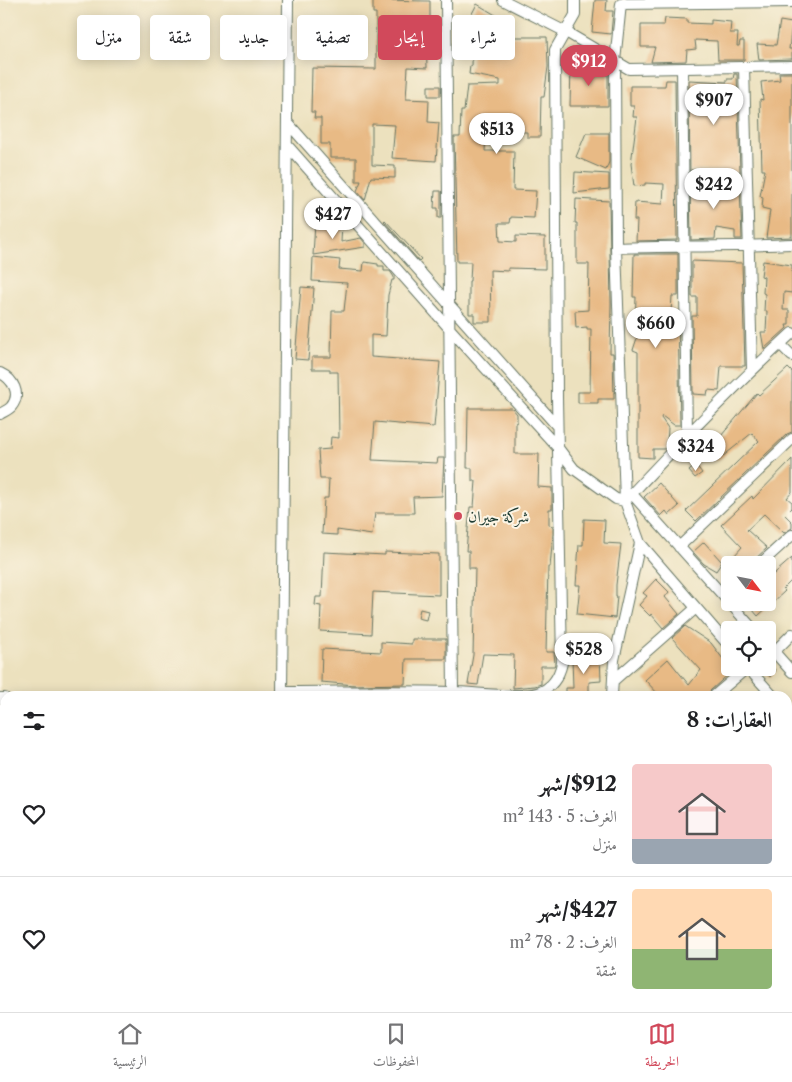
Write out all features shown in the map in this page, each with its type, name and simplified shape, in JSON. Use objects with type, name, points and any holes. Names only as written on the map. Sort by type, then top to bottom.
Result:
[{"type":"street","points":[[282,691],[288,0]]},
{"type":"street","points":[[446,0],[452,691]]},
{"type":"street","points":[[503,0],[566,32],[629,69],[792,66]]},
{"type":"street","points":[[541,691],[555,681],[562,663],[557,426],[555,50],[576,15],[575,0]]},
{"type":"street","points":[[612,691],[614,660],[640,543],[629,497],[616,248],[615,61],[621,2],[792,2]]},
{"type":"street","points":[[744,67],[752,369]]},
{"type":"street","points":[[682,68],[687,435]]},
{"type":"street","points":[[287,122],[557,426]]},
{"type":"street","points":[[287,145],[384,256],[449,324],[558,448],[574,469],[616,499],[629,497],[752,369],[792,333]]},
{"type":"street","points":[[616,248],[792,244]]},
{"type":"street","points":[[384,256],[402,252]]},
{"type":"street","points":[[449,324],[464,323]]},
{"type":"street","points":[[780,344],[792,356]]},
{"type":"street","points":[[0,373],[9,378],[15,386],[15,399],[10,407],[0,414]]},
{"type":"street","points":[[679,547],[792,439]]},
{"type":"street","points":[[629,497],[721,589]]},
{"type":"street","points":[[769,556],[792,535]]},
{"type":"street","points":[[640,543],[721,637]]},
{"type":"street","points":[[613,681],[696,608]]},
{"type":"street","points":[[739,611],[747,621]]},
{"type":"street","points":[[776,645],[792,634]]},
{"type":"street","points":[[776,655],[792,672]]},
{"type":"street","points":[[720,691],[738,676]]},
{"type":"street","points":[[754,676],[768,691]]},
{"type":"building","points":[[373,0],[430,1],[430,15],[378,15],[378,60],[427,60],[427,68],[408,67],[406,99],[429,100],[428,122],[439,123],[436,161],[392,158],[395,125],[372,124],[372,165],[395,166],[395,178],[371,177],[365,200],[357,191],[361,181],[356,181],[356,158],[330,158],[330,144],[321,144],[321,118],[314,118],[315,112],[311,112],[312,68],[376,69],[376,13],[373,13]]},
{"type":"building","points":[[595,0],[607,0],[606,11],[613,11],[611,34],[592,32]]},
{"type":"building","points":[[477,4],[496,15],[471,15]]},
{"type":"building","points":[[665,18],[687,19],[687,23],[711,24],[711,20],[731,22],[730,33],[738,33],[737,46],[739,46],[740,41],[744,41],[744,60],[718,60],[717,41],[695,40],[696,49],[687,50],[686,61],[651,62],[655,47],[641,47],[641,25],[664,25]]},
{"type":"building","points":[[780,21],[792,23],[789,49],[792,49],[792,59],[759,60],[757,44],[776,45]]},
{"type":"building","points":[[515,37],[547,37],[548,67],[544,97],[541,97],[540,137],[527,137],[527,132],[486,132],[485,151],[514,151],[513,190],[536,191],[534,218],[511,217],[510,223],[499,223],[500,241],[516,242],[516,236],[545,237],[545,269],[508,268],[508,271],[490,270],[491,322],[474,322],[474,314],[469,314],[471,262],[457,262],[454,137],[460,137],[461,111],[464,111],[467,86],[500,85],[500,80],[469,74],[470,66],[472,66],[472,60],[515,60]]},
{"type":"building","points":[[571,67],[608,68],[608,106],[570,106]]},
{"type":"building","points":[[779,73],[792,73],[792,237],[766,238],[770,210],[762,208],[763,197],[760,196],[765,170],[762,170],[760,99],[763,100],[761,82],[780,80]]},
{"type":"building","points":[[734,74],[737,74],[740,172],[691,170],[690,179],[689,80],[727,82],[727,79],[733,79]]},
{"type":"building","points":[[666,80],[675,80],[677,240],[636,241],[637,220],[634,220],[635,202],[663,204],[664,184],[645,183],[645,185],[634,186],[631,164],[637,117],[633,117],[634,106],[630,106],[630,86],[665,86]]},
{"type":"building","points":[[428,86],[440,86],[440,96],[428,96]]},
{"type":"building","points":[[586,133],[609,133],[609,162],[606,170],[576,157]]},
{"type":"building","points":[[575,172],[609,174],[609,189],[574,193]]},
{"type":"building","points":[[690,180],[740,188],[742,239],[735,239],[735,231],[716,228],[715,239],[691,240]]},
{"type":"building","points":[[435,191],[441,191],[441,218],[438,218],[438,208],[434,208]]},
{"type":"building","points":[[576,199],[609,201],[610,353],[613,353],[614,399],[598,399],[598,403],[578,403],[578,392],[590,392],[591,329],[587,329],[587,327],[576,328],[575,311],[588,310],[589,264],[577,264]]},
{"type":"building","points":[[384,221],[421,259],[419,261]]},
{"type":"building","points":[[315,223],[342,224],[341,242],[361,238],[365,243],[365,247],[313,255]]},
{"type":"building","points":[[634,254],[678,254],[678,296],[672,296],[671,312],[678,313],[680,425],[674,425],[662,416],[661,418],[668,428],[667,446],[664,449],[653,449],[653,458],[638,457],[638,352],[633,350],[640,329],[635,328],[636,297],[633,297]]},
{"type":"building","points":[[313,257],[340,260],[339,269],[363,271],[364,262],[378,264],[378,266],[384,266],[384,271],[390,271],[394,277],[388,295],[386,336],[371,335],[371,357],[440,362],[434,427],[375,422],[372,460],[437,463],[438,458],[444,458],[442,496],[413,497],[414,513],[375,513],[372,535],[337,530],[337,535],[322,534],[324,498],[328,498],[329,479],[320,479],[318,450],[330,449],[331,437],[339,438],[338,372],[330,372],[330,369],[312,369],[312,357],[331,357],[332,311],[344,311],[347,283],[312,281]]},
{"type":"building","points":[[692,261],[742,263],[745,366],[721,366],[719,391],[708,390],[707,395],[693,394],[692,316],[697,316],[697,297],[692,297]]},
{"type":"building","points":[[763,261],[792,265],[792,293],[784,292],[783,310],[789,310],[789,325],[786,325],[787,328],[764,349],[761,332],[766,332],[767,311],[764,311],[764,277],[761,276]]},
{"type":"building","points":[[301,287],[314,288],[308,360],[295,359]]},
{"type":"building","points":[[788,368],[792,372],[792,432],[787,434],[696,521],[686,511],[759,441],[752,433],[717,461],[703,449],[717,432],[721,436],[757,393],[759,395]]},
{"type":"building","points":[[468,408],[512,408],[517,414],[517,422],[515,423],[515,454],[539,454],[538,487],[552,488],[552,509],[549,509],[549,525],[553,526],[553,534],[550,567],[548,567],[546,652],[554,652],[555,664],[554,666],[541,666],[541,684],[535,686],[513,688],[514,655],[483,654],[478,685],[468,684],[473,655],[475,568],[469,568],[469,551],[466,551],[470,507],[474,507],[476,481],[472,481],[472,468],[467,468]]},
{"type":"building","points":[[792,459],[792,492],[787,498],[792,502],[792,508],[785,515],[792,522],[792,528],[784,533],[764,514],[747,530],[767,548],[758,556],[734,556],[742,547],[721,525],[752,496],[753,499]]},
{"type":"building","points":[[696,465],[702,473],[695,478],[689,471]]},
{"type":"building","points":[[659,483],[679,506],[669,515],[666,511],[661,516],[644,497]]},
{"type":"building","points":[[584,519],[605,520],[604,543],[621,544],[616,585],[615,618],[577,614],[580,585],[576,585],[579,545],[583,545]]},
{"type":"building","points":[[704,542],[721,561],[721,564],[716,571],[704,564],[693,552]]},
{"type":"building","points":[[324,552],[385,555],[385,552],[439,554],[439,595],[373,592],[371,634],[320,631],[321,606],[315,605],[316,597],[322,597]]},
{"type":"building","points":[[792,558],[792,580],[783,589],[785,591],[776,599],[776,572]]},
{"type":"building","points":[[656,579],[669,592],[665,597],[679,614],[663,628],[651,614],[650,616],[639,605],[647,596],[643,593]]},
{"type":"building","points":[[420,609],[428,611],[426,620],[418,618]]},
{"type":"building","points":[[754,611],[763,611],[758,616]]},
{"type":"building","points":[[685,626],[711,643],[721,656],[721,676],[726,676],[710,691],[655,691],[645,680],[668,659],[689,685],[701,670],[672,638]]},
{"type":"building","points":[[412,639],[446,639],[446,659],[406,659],[405,684],[355,685],[321,682],[322,649],[381,652],[381,642],[412,644]]},
{"type":"building","points":[[600,656],[601,681],[589,682],[589,691],[566,691],[566,688],[573,688],[572,658]]},
{"type":"place","name":"شركة جيران","points":[[458,516]]}]
